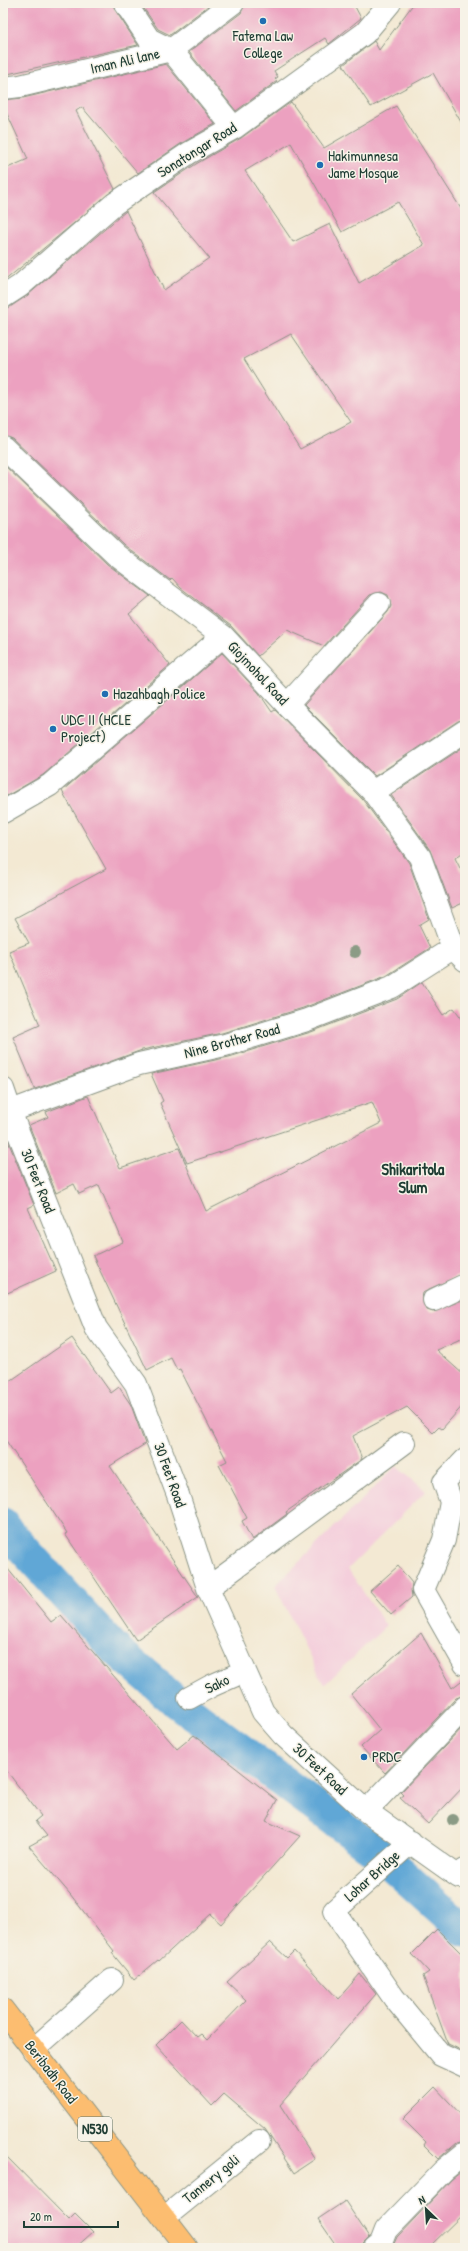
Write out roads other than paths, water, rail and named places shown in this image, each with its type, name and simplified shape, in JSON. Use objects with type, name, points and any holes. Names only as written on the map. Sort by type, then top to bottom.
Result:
[{"type":"highway","name":"Beribadh Road","points":[[3,2010],[187,2248]]},
{"type":"street","points":[[125,3],[149,39],[171,50],[234,128]]},
{"type":"street","name":"Iman Ali lane","points":[[3,88],[20,86],[171,50],[233,3]]},
{"type":"street","name":"Sonatongar Road","points":[[3,297],[20,286],[114,204],[189,153],[234,128],[365,33],[390,3]]},
{"type":"street","name":"Giojmohol Road","points":[[3,447],[116,555],[223,636],[287,705],[373,792],[420,857],[459,954]]},
{"type":"street","points":[[287,705],[379,604]]},
{"type":"street","points":[[3,812],[50,786],[223,636]]},
{"type":"street","points":[[373,792],[465,731]]},
{"type":"street","name":"Nine Brother Road","points":[[7,1114],[139,1064],[225,1045],[307,1020],[392,987],[459,954]]},
{"type":"street","name":"30 Feet Road","points":[[3,1089],[7,1114],[96,1328],[136,1384],[178,1495],[208,1588],[262,1712],[283,1735],[366,1812],[459,1877],[465,1870]]},
{"type":"street","points":[[434,1300],[465,1285]]},
{"type":"street","points":[[208,1588],[404,1443]]},
{"type":"street","points":[[444,1482],[465,1460]]},
{"type":"street","points":[[444,1482],[465,1496]]},
{"type":"street","points":[[444,1482],[450,1502],[444,1540],[423,1590],[465,1664]]},
{"type":"street","name":"Sako","points":[[190,1698],[211,1686],[245,1671]]},
{"type":"street","points":[[366,1812],[465,1707]]},
{"type":"street","name":"Lohar Bridge","points":[[411,1842],[334,1911],[394,1998],[441,2055],[465,2066]]},
{"type":"street","points":[[33,2050],[112,1980]]},
{"type":"street","name":"Tannery goli","points":[[164,2218],[259,2141]]},
{"type":"street","points":[[375,2248],[381,2243],[386,2230],[444,2170],[465,2153]]},
{"type":"waterway","points":[[3,1524],[7,1531],[113,1647],[173,1699],[382,1856],[465,1931]]},
{"type":"place","name":"Fatema Law College","points":[[263,21]]},
{"type":"place","name":"Hakimunnesa Jame Mosque","points":[[320,165]]},
{"type":"place","name":"Hazahbagh Police","points":[[105,694]]},
{"type":"place","name":"UDC II (HCLE Project)","points":[[53,729]]},
{"type":"place","name":"PRDC","points":[[364,1757]]},
{"type":"district","name":"Shikaritola Slum","points":[[413,1178]]}]
